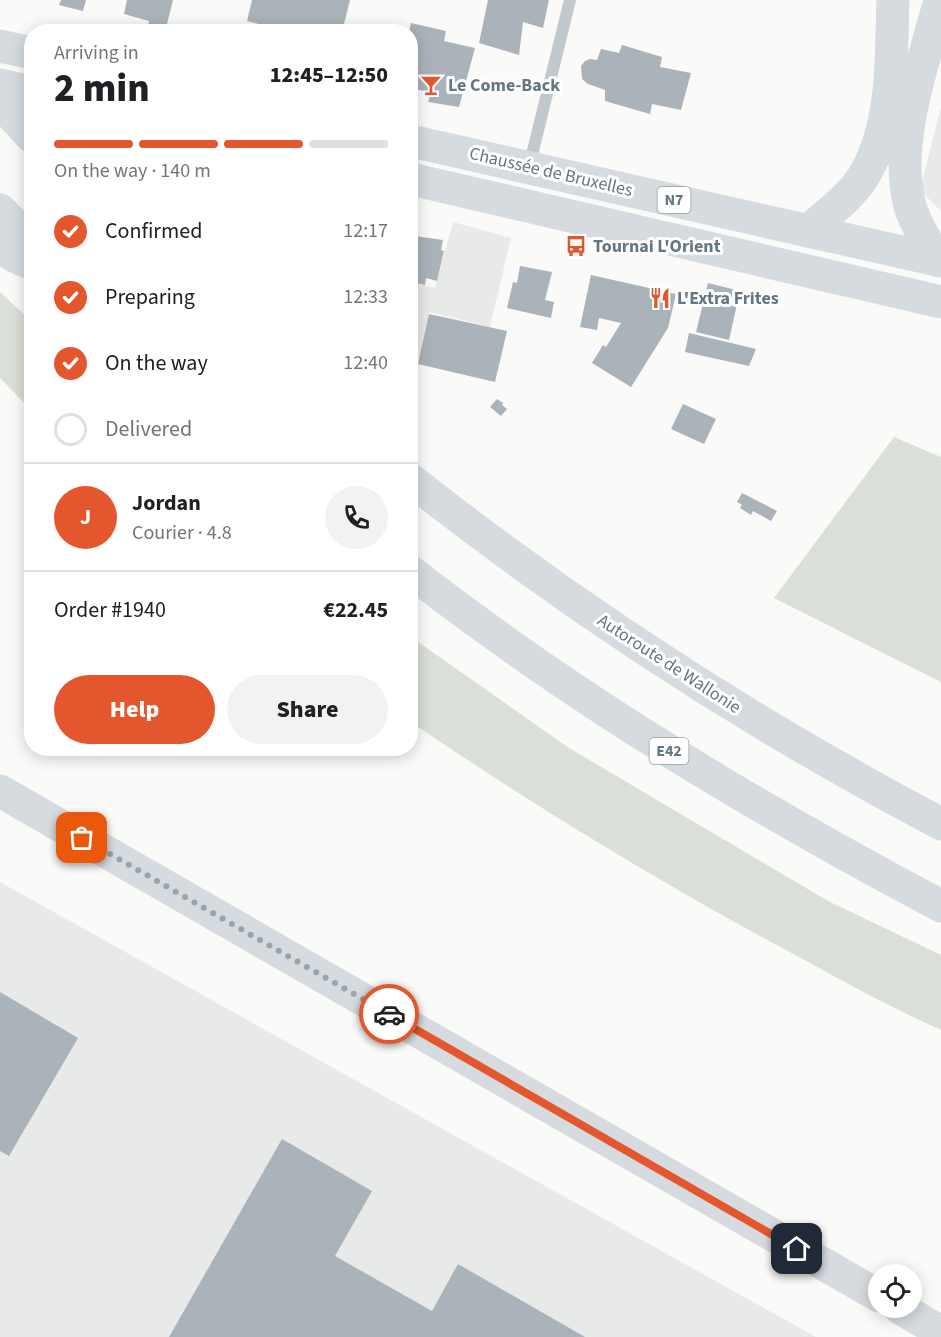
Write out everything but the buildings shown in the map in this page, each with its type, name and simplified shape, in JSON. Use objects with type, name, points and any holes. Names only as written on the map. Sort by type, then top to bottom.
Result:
[{"type":"main road","points":[[808,231],[844,200],[865,173],[879,143],[887,94],[893,0]]},
{"type":"main road","points":[[939,260],[911,208],[904,162],[908,128],[940,0]]},
{"type":"main road","points":[[0,46],[24,51]]},
{"type":"main road","points":[[0,85],[24,90]]},
{"type":"main road","points":[[0,102],[24,128]]},
{"type":"main road","name":"Chaussée de Bruxelles","points":[[418,143],[939,260]]},
{"type":"main road","name":"N7","points":[[418,181],[930,300]]},
{"type":"main road","points":[[0,210],[24,234]]},
{"type":"main road","points":[[0,246],[24,260]]},
{"type":"main road","name":"Autoroute de Wallonie","points":[[418,486],[479,534],[632,641],[781,736],[941,824]]},
{"type":"main road","name":"E42","points":[[418,577],[588,700],[739,795],[838,852],[941,906]]},
{"type":"main road","points":[[0,791],[868,1290]]},
{"type":"main road","points":[[917,1318],[941,1332]]},
{"type":"lane","points":[[528,168],[570,0]]},
{"type":"shaded area","points":[[941,107],[941,211],[920,190]]},
{"type":"shaded area","points":[[453,222],[511,238],[490,327],[429,312],[422,361],[418,358],[418,284],[435,288]]},
{"type":"shaded area","points":[[0,292],[24,314],[24,403],[0,378]]},
{"type":"shaded area","points":[[894,437],[941,457],[941,682],[774,598]]},
{"type":"shaded area","points":[[418,642],[569,748],[828,901],[941,955],[941,1030],[862,991],[736,923],[548,812],[418,727]]},
{"type":"shaded area","points":[[0,882],[816,1337],[0,1337]]},
{"type":"way so far","points":[[82,838],[389,1014]]},
{"type":"place","name":"Le Come-Back","points":[[431,85]]},
{"type":"place","name":"Tournai L'Orient","points":[[576,246]]},
{"type":"place","name":"L'Extra Frites","points":[[660,298]]},
{"type":"route","points":[[389,1014],[797,1249]]}]
